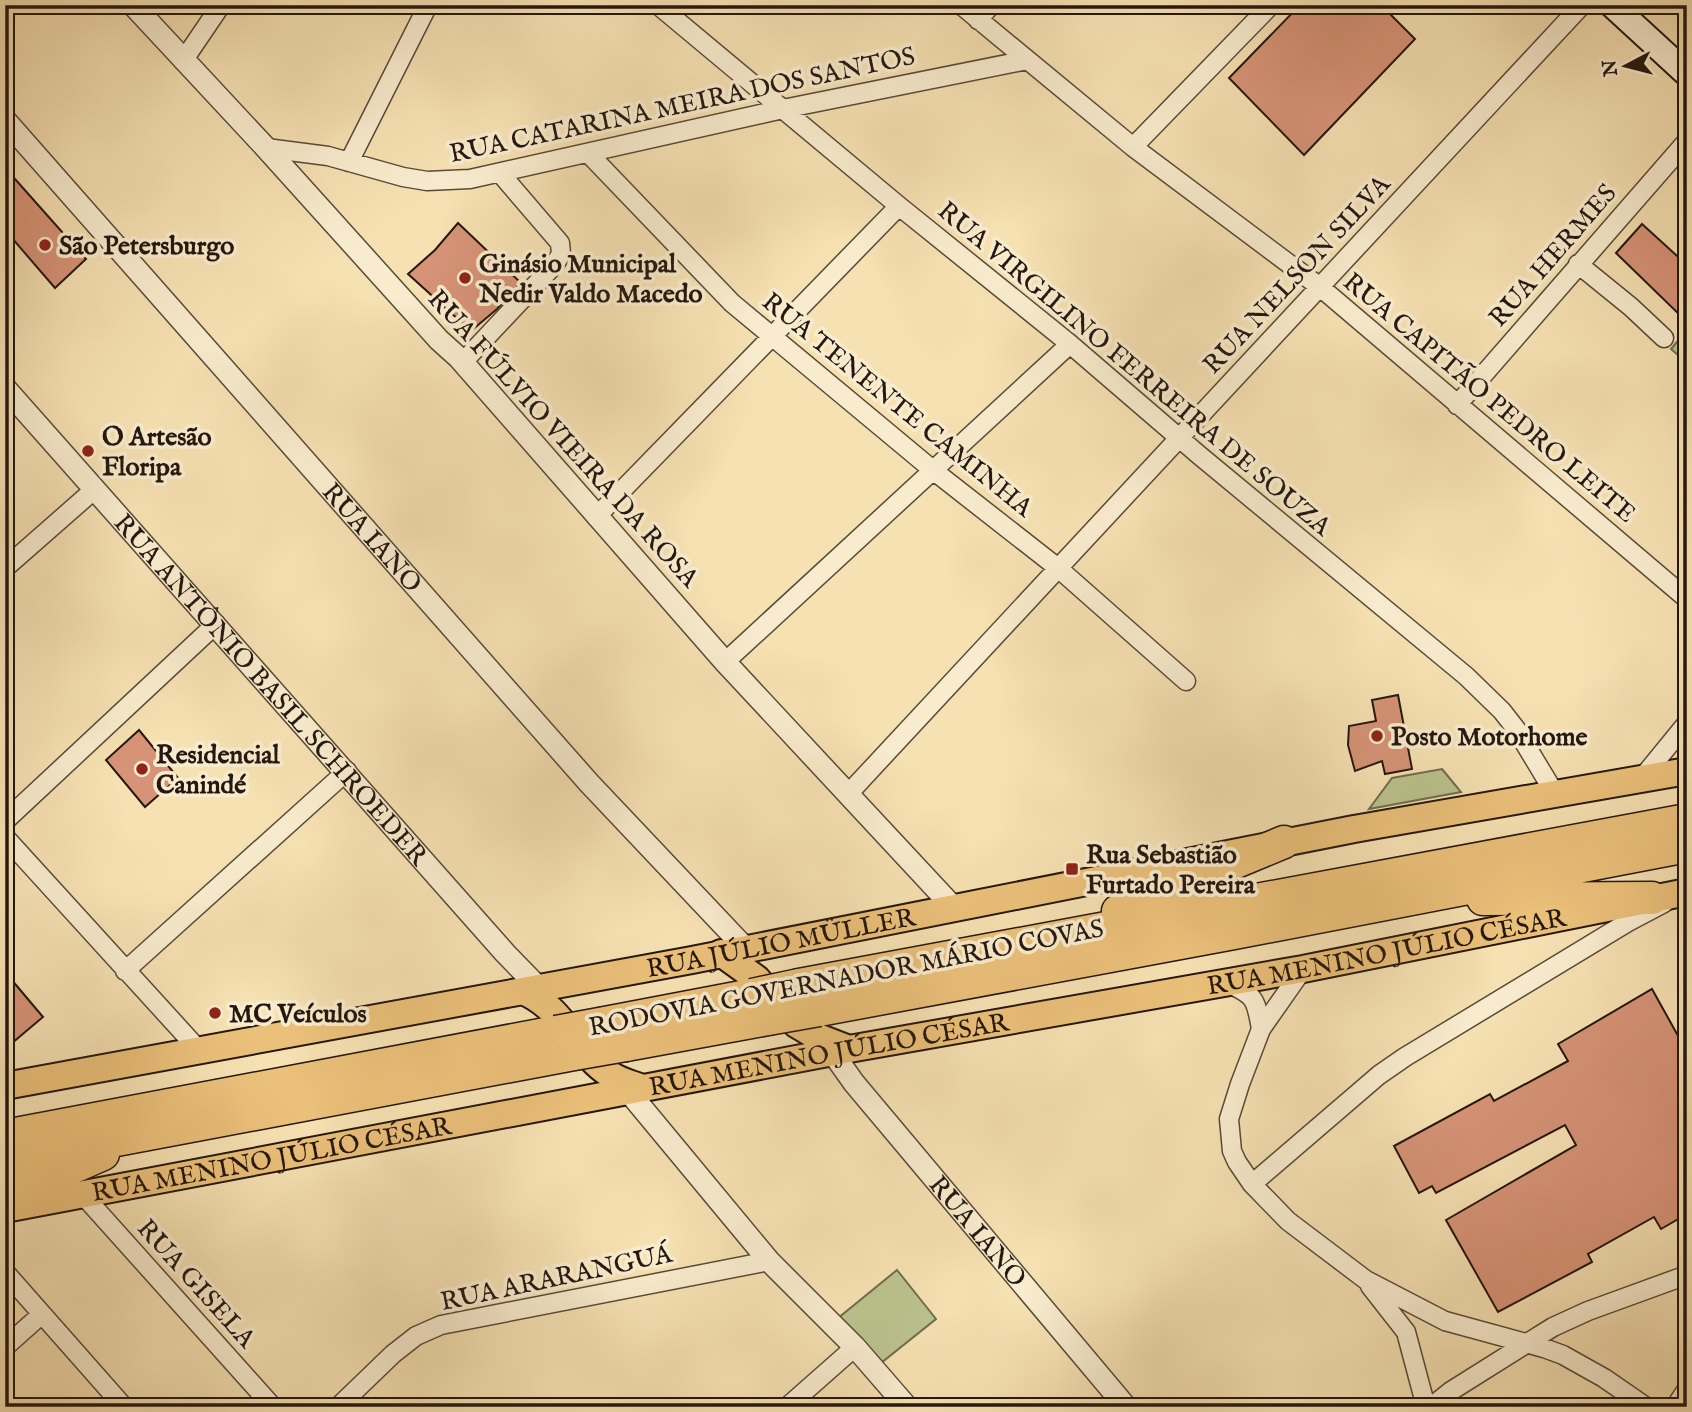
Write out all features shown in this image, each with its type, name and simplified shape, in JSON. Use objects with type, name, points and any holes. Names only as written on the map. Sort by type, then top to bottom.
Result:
[{"type":"highway","name":"RODOVIA GOVERNADOR MÁRIO COVAS","points":[[778,1005],[799,985],[1687,820]]},
{"type":"highway","points":[[1055,937],[1284,842]]},
{"type":"highway","name":"RODOVIA GOVERNADOR MÁRIO COVAS","points":[[5,1136],[1404,900],[1687,846]]},
{"type":"highway","points":[[1404,900],[1652,898]]},
{"type":"highway","name":"RODOVIA GOVERNADOR MÁRIO COVAS","points":[[5,1161],[153,1132],[570,1040]]},
{"type":"highway","points":[[5,1197],[153,1132]]},
{"type":"main road","points":[[1612,5],[1687,74]]},
{"type":"main road","points":[[1555,792],[1687,771]]},
{"type":"main road","name":"RUA JÚLIO MÜLLER","points":[[5,1086],[541,988],[1284,842],[1555,792]]},
{"type":"main road","name":"RUA MENINO JÚLIO CÉSAR","points":[[5,1209],[791,1060],[1303,969],[1686,892]]},
{"type":"main road","points":[[743,949],[778,1005],[797,1042],[791,1060]]},
{"type":"main road","name":"RUA IANO","points":[[743,949],[778,1005],[818,1037],[841,1051]]},
{"type":"main road","name":"RUA ANTÔNIO BASIL SCHROEDER","points":[[541,988],[537,998],[570,1040],[609,1074],[635,1089]]},
{"type":"main road","points":[[570,1040],[600,1075],[598,1087],[591,1098]]},
{"type":"street","name":"RUA FÚLVIO VIEIRA DA ROSA","points":[[133,5],[439,340],[463,362],[724,662],[954,908]]},
{"type":"street","points":[[183,61],[220,5]]},
{"type":"street","points":[[349,162],[428,5]]},
{"type":"street","name":"RUA VIRGILINO FERREIRA DE SOUZA","points":[[658,5],[1070,344],[1484,693],[1516,729],[1555,792]]},
{"type":"street","name":"RUA CAPITÃO PEDRO LEITE","points":[[961,5],[1133,146],[1320,287],[1687,599]]},
{"type":"street","points":[[978,20],[991,5]]},
{"type":"street","points":[[1133,146],[1271,5]]},
{"type":"street","name":"RUA NELSON SILVA","points":[[849,793],[1581,5]]},
{"type":"street","name":"RUA CATARINA MEIRA DOS SANTOS","points":[[266,148],[328,156],[380,172],[427,181],[470,179],[783,109],[1027,60]]},
{"type":"street","name":"RUA IANO","points":[[5,120],[589,783],[743,949]]},
{"type":"street","name":"RUA HERMES","points":[[1457,405],[1687,141]]},
{"type":"street","name":"RUA TENENTE CAMINHA","points":[[589,154],[715,286],[934,471],[1058,568],[1186,681]]},
{"type":"street","points":[[463,362],[555,264],[561,254],[560,243],[500,173]]},
{"type":"street","points":[[596,517],[899,206]]},
{"type":"street","points":[[1578,264],[1664,338]]},
{"type":"street","points":[[724,662],[1070,344]]},
{"type":"street","name":"RUA ANTÔNIO BASIL SCHROEDER","points":[[5,388],[505,953],[541,988]]},
{"type":"street","points":[[5,568],[95,488]]},
{"type":"street","points":[[5,821],[216,624]]},
{"type":"street","points":[[1642,778],[1687,723]]},
{"type":"street","points":[[125,971],[346,771]]},
{"type":"street","points":[[5,837],[198,1049]]},
{"type":"street","points":[[1252,1184],[1360,1089],[1405,1057],[1628,922],[1686,892]]},
{"type":"street","points":[[1303,969],[1261,1029],[1229,1119],[1232,1151],[1252,1184],[1288,1221],[1366,1280],[1445,1321],[1544,1348],[1582,1364],[1646,1407]]},
{"type":"street","points":[[1227,983],[1251,995],[1256,1002],[1261,1029]]},
{"type":"street","name":"RUA IANO","points":[[841,1051],[854,1083],[1126,1407]]},
{"type":"street","name":"RUA ANTÔNIO BASIL SCHROEDER","points":[[635,1089],[769,1261],[855,1347],[907,1407]]},
{"type":"street","name":"RUA GISELA","points":[[83,1195],[272,1407]]},
{"type":"street","name":"RUA ARARANGUÁ","points":[[338,1407],[393,1354],[416,1336],[441,1325],[769,1261]]},
{"type":"street","points":[[5,1272],[124,1407]]},
{"type":"street","points":[[1366,1280],[1406,1332],[1428,1407],[1553,1326],[1687,1275]]},
{"type":"street","points":[[5,1347],[42,1314]]},
{"type":"street","points":[[787,1407],[855,1347]]},
{"type":"street","points":[[1675,1407],[1687,1389]]},
{"type":"green space","points":[[1687,330],[1687,363],[1671,349]]},
{"type":"green space","points":[[1442,769],[1461,792],[1369,809],[1392,778]]},
{"type":"green space","points":[[897,1270],[936,1319],[876,1367],[837,1319]]},
{"type":"building","points":[[1300,5],[1381,5],[1415,39],[1304,155],[1229,78]]},
{"type":"building","name":"São Petersburgo","points":[[15,179],[86,259],[55,288],[5,230],[5,187]]},
{"type":"building","name":"Ginásio Municipal Nedir Valdo Macedo","points":[[458,223],[521,283],[497,309],[471,331],[408,274],[435,250]]},
{"type":"building","points":[[1642,224],[1687,265],[1687,322],[1616,253]]},
{"type":"building","name":"Posto Motorhome","points":[[1398,695],[1412,769],[1385,774],[1382,761],[1355,771],[1348,745],[1349,726],[1376,721],[1372,700]]},
{"type":"building","name":"Residencial Canindé","points":[[139,730],[178,778],[145,807],[106,760]]},
{"type":"building","points":[[5,972],[43,1017],[5,1049]]},
{"type":"building","points":[[1652,989],[1687,1052],[1687,1214],[1661,1229],[1654,1217],[1588,1254],[1592,1262],[1498,1312],[1446,1220],[1576,1145],[1565,1125],[1436,1193],[1432,1186],[1419,1193],[1394,1146],[1490,1094],[1494,1101],[1568,1061],[1558,1044]]},
{"type":"place","name":"São Petersburgo","points":[[45,245]]},
{"type":"place","name":"Ginásio Municipal Nedir Valdo Macedo","points":[[465,278]]},
{"type":"place","name":"O Artesão Floripa","points":[[88,451]]},
{"type":"place","name":"Posto Motorhome","points":[[1377,736]]},
{"type":"place","name":"Residencial Canindé","points":[[142,769]]},
{"type":"place","name":"Rua Sebastião Furtado Pereira","points":[[1072,869]]},
{"type":"place","name":"MC Veículos","points":[[215,1013]]}]
